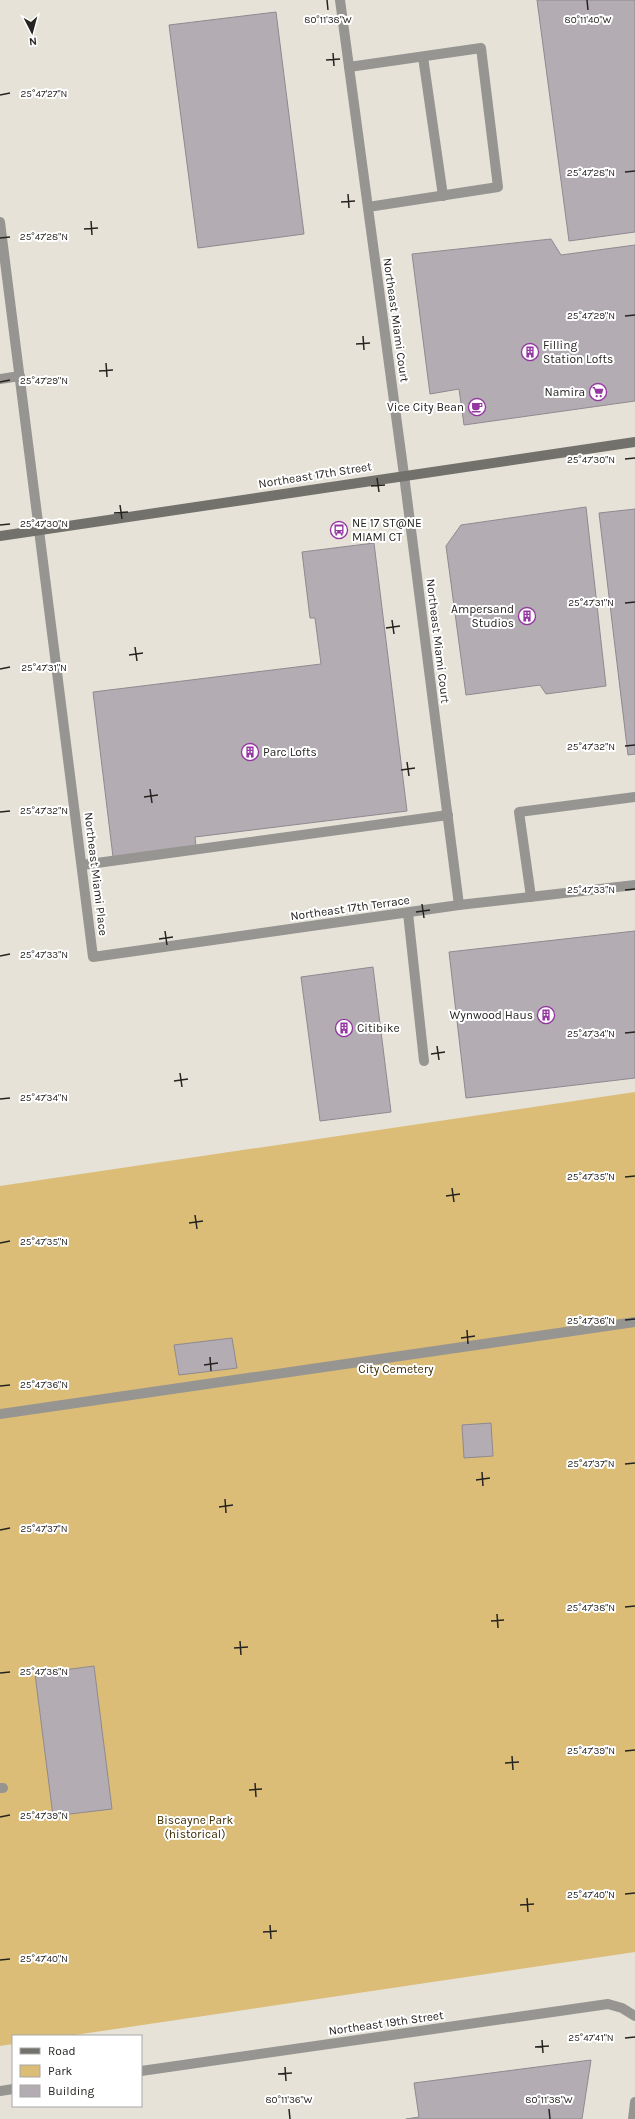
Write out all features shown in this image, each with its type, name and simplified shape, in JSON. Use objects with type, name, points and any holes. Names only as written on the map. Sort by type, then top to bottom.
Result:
[{"type":"main road","name":"Northeast 17th Street","points":[[0,536],[635,442]]},
{"type":"street","name":"Northeast Miami Court","points":[[340,0],[404,475],[459,905]]},
{"type":"street","points":[[349,68],[481,48],[498,187],[368,207]]},
{"type":"street","points":[[422,57],[443,196]]},
{"type":"street","name":"Northeast Miami Place","points":[[0,222],[93,957]]},
{"type":"street","points":[[0,379],[20,376]]},
{"type":"street","points":[[531,897],[519,812],[635,797]]},
{"type":"street","points":[[82,865],[448,815]]},
{"type":"street","name":"Northeast 17th Terrace","points":[[93,957],[459,905],[635,885]]},
{"type":"street","points":[[408,913],[424,1061]]},
{"type":"street","points":[[0,1414],[635,1322]]},
{"type":"street","name":"Northeast 19th Street","points":[[142,2071],[608,2004],[622,2008],[634,2015]]},
{"type":"street","points":[[0,2091],[12,2089]]},
{"type":"street","points":[[633,2119],[635,2102]]},
{"type":"green space","points":[[635,1092],[635,1952],[75,2035],[12,2035],[12,2044],[0,2046],[0,1186]]},
{"type":"building","points":[[537,0],[635,0],[635,232],[569,241]]},
{"type":"building","points":[[276,12],[304,234],[198,248],[169,25]]},
{"type":"building","name":"Filling Station Lofts","points":[[551,239],[561,255],[635,245],[635,401],[464,425],[459,389],[430,394],[412,254]]},
{"type":"building","name":"Ampersand Studios","points":[[586,507],[606,686],[546,694],[540,685],[466,695],[446,546],[461,525]]},
{"type":"building","points":[[635,509],[635,754],[628,755],[599,513]]},
{"type":"building","name":"Parc Lofts","points":[[374,543],[407,811],[195,837],[196,847],[113,857],[93,692],[321,664],[315,618],[310,618],[302,552]]},
{"type":"building","name":"Wynwood Haus","points":[[635,931],[635,1078],[466,1098],[449,952]]},
{"type":"building","name":"Citibike","points":[[373,967],[391,1112],[320,1121],[301,977]]},
{"type":"building","points":[[232,1338],[237,1368],[179,1375],[174,1345]]},
{"type":"building","points":[[491,1423],[493,1456],[464,1458],[462,1425]]},
{"type":"building","points":[[94,1666],[112,1809],[53,1816],[35,1674]]},
{"type":"building","points":[[591,2060],[582,2119],[406,2119],[419,2117],[414,2083]]},
{"type":"place","name":"Filling Station Lofts","points":[[530,352]]},
{"type":"place","name":"Namira","points":[[598,392]]},
{"type":"place","name":"Vice City Bean","points":[[477,407]]},
{"type":"place","name":"NE 17 ST@NE MIAMI CT","points":[[339,530]]},
{"type":"place","name":"Ampersand Studios","points":[[527,616]]},
{"type":"place","name":"Parc Lofts","points":[[250,752]]},
{"type":"place","name":"Wynwood Haus","points":[[546,1015]]},
{"type":"place","name":"Citibike","points":[[344,1028]]},
{"type":"park label","name":"City Cemetery","points":[[396,1369]]},
{"type":"park label","name":"Biscayne Park (historical)","points":[[195,1827]]}]
